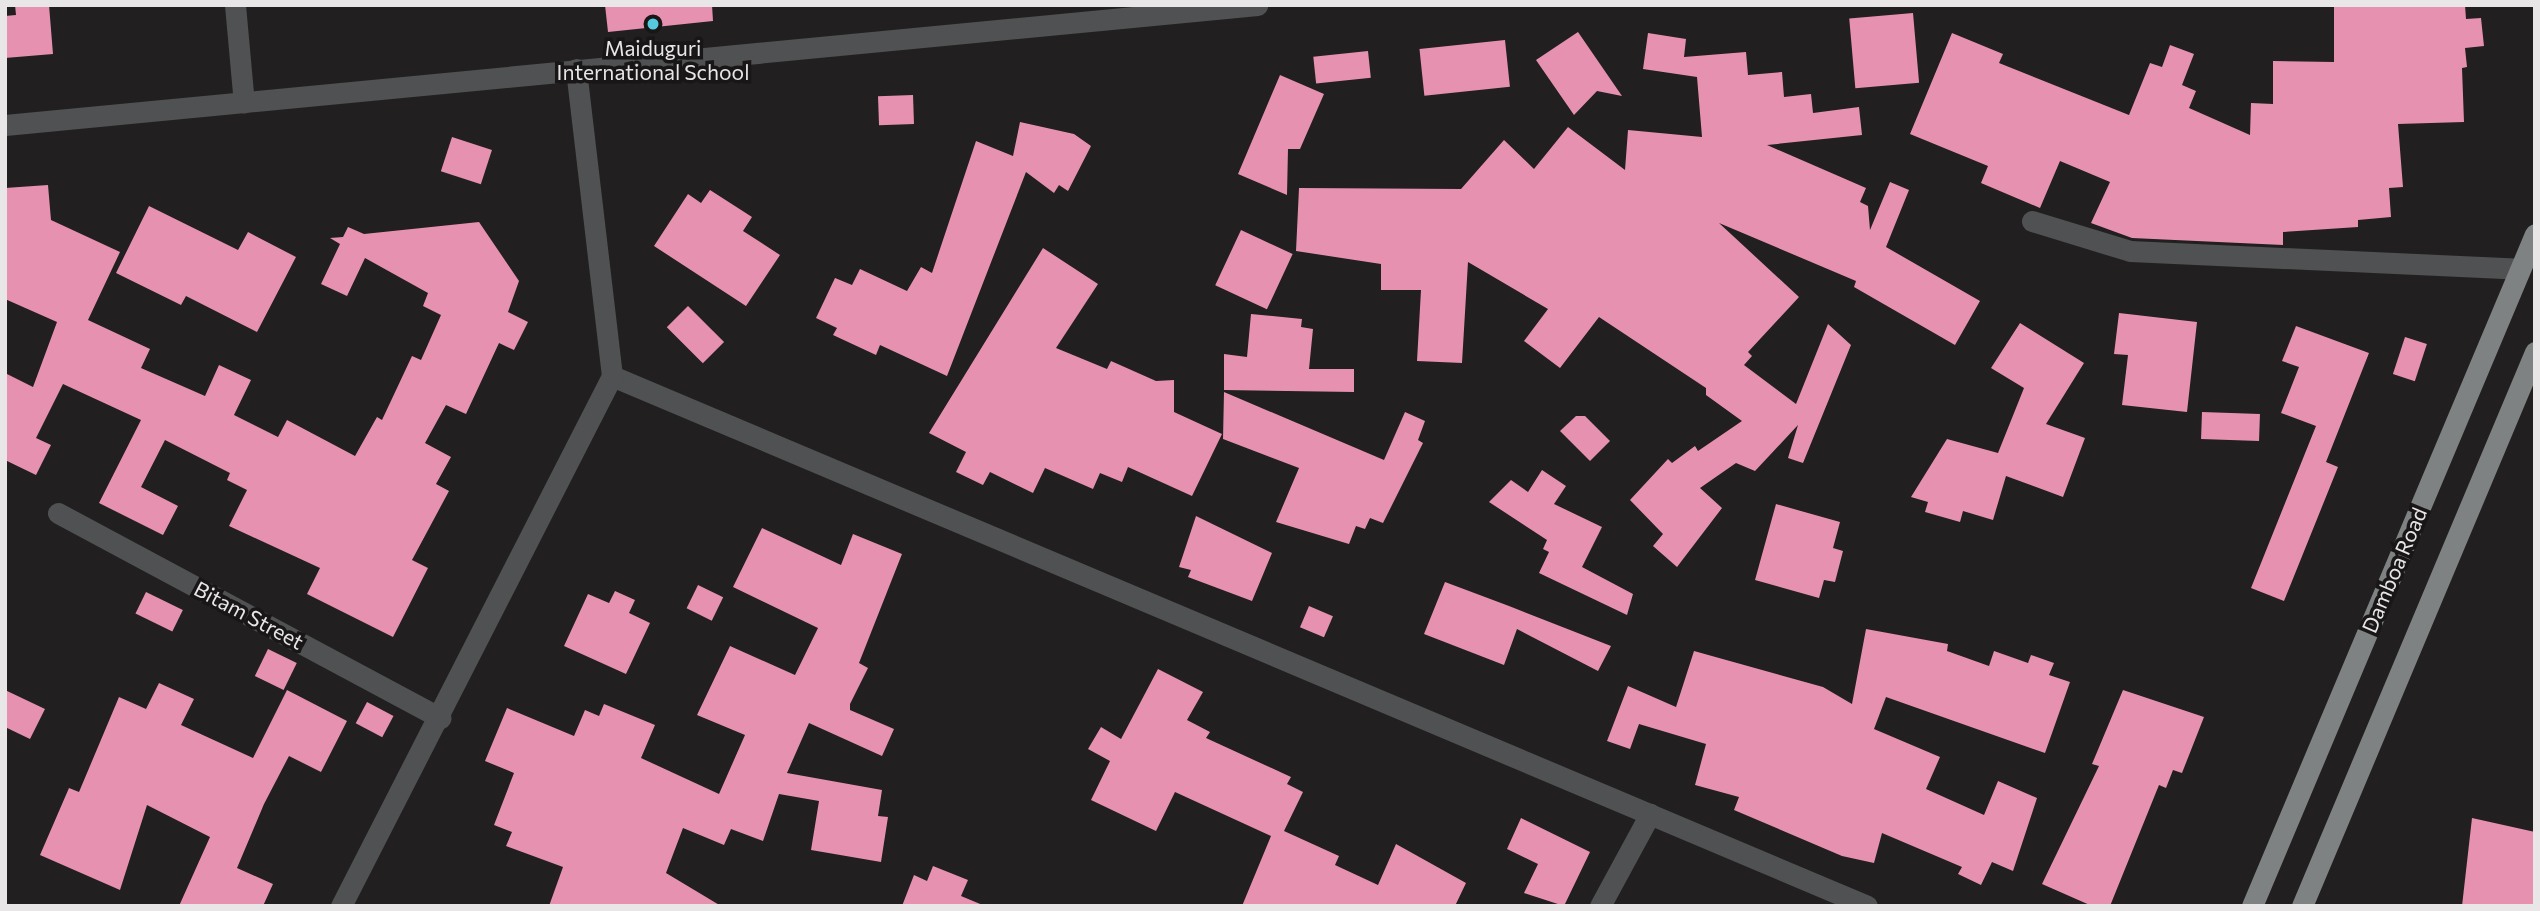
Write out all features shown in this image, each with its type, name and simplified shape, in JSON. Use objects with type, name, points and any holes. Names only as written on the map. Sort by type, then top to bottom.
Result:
[{"type":"main road","name":"Damboa Road","points":[[2252,906],[2535,234]]},
{"type":"main road","points":[[2302,906],[2535,352]]},
{"type":"street","points":[[235,5],[244,103]]},
{"type":"street","points":[[5,125],[1257,5]]},
{"type":"street","points":[[341,906],[440,718],[612,376],[576,69]]},
{"type":"street","points":[[2032,221],[2130,251],[2520,269]]},
{"type":"street","points":[[612,376],[1867,906]]},
{"type":"street","name":"Bitam Street","points":[[58,513],[440,718]]},
{"type":"street","points":[[1601,906],[1650,814]]},
{"type":"building","points":[[15,5],[49,5],[53,54],[5,58],[5,16],[16,15]]},
{"type":"building","points":[[605,5],[712,5],[713,21],[608,32]]},
{"type":"building","points":[[2334,5],[2465,5],[2466,19],[2481,18],[2484,46],[2465,48],[2467,67],[2462,68],[2464,122],[2398,124],[2403,187],[2389,188],[2391,217],[2358,220],[2358,227],[2283,232],[2283,245],[2132,238],[2091,223],[2110,182],[2060,161],[2040,208],[1981,183],[1988,166],[1910,134],[1952,33],[2003,54],[1999,63],[2129,115],[2150,63],[2162,67],[2170,45],[2194,54],[2182,85],[2196,91],[2189,108],[2250,135],[2251,103],[2273,104],[2273,61],[2334,62]]},
{"type":"building","points":[[1913,13],[1919,83],[1855,88],[1849,19]]},
{"type":"building","points":[[1578,32],[1622,96],[1597,91],[1574,115],[1536,60]]},
{"type":"building","points":[[1648,33],[1686,39],[1684,57],[1746,52],[1748,75],[1782,72],[1784,97],[1811,94],[1813,113],[1859,107],[1862,135],[1767,145],[1866,188],[1860,202],[1868,206],[1870,230],[1890,182],[1909,190],[1886,247],[1980,301],[1955,345],[1854,287],[1856,281],[1719,223],[1799,297],[1748,352],[1752,356],[1744,365],[1796,404],[1828,324],[1851,345],[1803,463],[1788,458],[1798,425],[1755,471],[1736,463],[1700,488],[1722,508],[1677,567],[1653,546],[1663,534],[1630,500],[1668,459],[1672,463],[1695,446],[1698,451],[1742,421],[1706,395],[1706,388],[1599,317],[1560,368],[1524,341],[1548,309],[1468,262],[1462,363],[1417,361],[1421,290],[1381,290],[1381,264],[1296,251],[1299,188],[1461,189],[1504,140],[1534,169],[1568,127],[1625,170],[1628,130],[1702,137],[1697,77],[1643,69]]},
{"type":"building","points":[[1505,40],[1510,87],[1424,96],[1419,49]]},
{"type":"building","points":[[1368,51],[1371,78],[1316,84],[1313,57]]},
{"type":"building","points":[[1280,75],[1324,94],[1300,149],[1288,149],[1287,195],[1238,174]]},
{"type":"building","points":[[913,95],[914,124],[879,125],[878,96]]},
{"type":"building","points":[[1020,122],[1074,134],[1091,146],[1068,191],[1059,185],[1054,193],[1026,172],[947,376],[880,345],[876,355],[833,335],[837,328],[816,318],[835,278],[852,285],[860,269],[907,291],[921,267],[932,273],[976,141],[1013,156]]},
{"type":"building","points":[[452,137],[492,150],[481,184],[441,171]]},
{"type":"building","points":[[48,185],[51,220],[120,252],[88,320],[150,349],[141,368],[205,396],[219,365],[251,380],[234,415],[278,437],[287,420],[355,456],[377,417],[382,420],[412,356],[421,360],[441,315],[423,306],[428,293],[365,258],[347,296],[321,284],[340,244],[330,238],[343,237],[348,227],[364,234],[479,222],[519,281],[508,312],[528,322],[514,350],[499,343],[466,414],[446,405],[425,443],[451,457],[436,484],[449,491],[412,560],[428,568],[393,637],[307,594],[320,568],[229,526],[247,490],[227,480],[230,473],[165,440],[141,487],[178,506],[163,535],[99,503],[141,420],[63,384],[36,438],[51,445],[36,475],[5,460],[5,373],[33,387],[57,322],[5,299],[5,188]]},
{"type":"building","points":[[710,190],[752,217],[743,231],[780,255],[746,306],[654,246],[688,194],[701,203]]},
{"type":"building","points":[[149,206],[238,250],[248,232],[296,257],[257,332],[186,296],[181,305],[116,273]]},
{"type":"building","points":[[1241,230],[1293,254],[1267,309],[1215,285]]},
{"type":"building","points":[[1043,248],[1098,284],[1056,348],[1107,369],[1111,361],[1156,381],[1174,380],[1174,412],[1222,434],[1192,496],[1128,467],[1122,482],[1100,473],[1093,489],[1045,468],[1033,493],[990,472],[983,485],[956,472],[966,452],[929,433]]},
{"type":"building","points":[[688,306],[724,342],[703,363],[667,327]]},
{"type":"building","points":[[2119,313],[2197,322],[2187,412],[2122,405],[2128,355],[2114,354]]},
{"type":"building","points":[[1251,314],[1302,319],[1301,327],[1313,329],[1309,369],[1354,369],[1354,392],[1224,390],[1224,354],[1247,357]]},
{"type":"building","points":[[2020,323],[2084,363],[2046,424],[2085,438],[2063,497],[2006,476],[1993,520],[1963,511],[1960,522],[1925,512],[1928,502],[1911,497],[1947,439],[1998,453],[2024,388],[1991,368]]},
{"type":"building","points":[[2296,326],[2369,353],[2326,462],[2338,467],[2284,601],[2251,588],[2316,426],[2281,413],[2299,367],[2282,361]]},
{"type":"building","points":[[2405,337],[2427,344],[2415,381],[2393,374]]},
{"type":"building","points":[[1224,392],[1384,460],[1405,412],[1425,421],[1418,440],[1423,443],[1383,523],[1370,518],[1365,529],[1356,526],[1349,544],[1276,522],[1299,468],[1223,439]]},
{"type":"building","points":[[2202,412],[2260,414],[2259,441],[2201,439]]},
{"type":"building","points":[[1576,416],[1585,416],[1610,441],[1590,461],[1560,431]]},
{"type":"building","points":[[1542,470],[1566,486],[1554,504],[1602,527],[1582,567],[1633,594],[1627,615],[1539,573],[1549,552],[1543,549],[1547,540],[1489,502],[1511,480],[1528,492]]},
{"type":"building","points":[[1776,504],[1840,522],[1833,548],[1843,551],[1835,582],[1824,580],[1819,598],[1755,580]]},
{"type":"building","points":[[1196,516],[1272,553],[1252,601],[1188,577],[1191,570],[1179,567]]},
{"type":"building","points":[[762,528],[841,565],[853,534],[902,554],[859,663],[868,668],[850,704],[850,710],[894,729],[882,756],[809,723],[787,773],[882,790],[878,816],[888,817],[881,862],[811,850],[819,801],[779,794],[763,841],[731,829],[724,845],[683,828],[666,873],[721,906],[549,906],[563,867],[506,846],[512,832],[494,825],[514,773],[485,761],[507,708],[574,736],[585,710],[599,716],[604,704],[655,725],[641,758],[719,794],[745,735],[697,715],[730,646],[795,675],[818,628],[733,587]]},
{"type":"building","points":[[1445,582],[1611,646],[1598,671],[1517,629],[1504,665],[1424,634]]},
{"type":"building","points":[[698,585],[723,597],[712,621],[687,608]]},
{"type":"building","points":[[615,591],[635,600],[629,613],[650,623],[626,674],[564,646],[588,594],[609,603]]},
{"type":"building","points":[[146,592],[183,610],[172,632],[135,614]]},
{"type":"building","points":[[1309,606],[1333,616],[1324,637],[1300,627]]},
{"type":"building","points":[[1866,629],[1948,644],[1947,651],[1989,666],[1994,651],[2028,663],[2031,655],[2054,663],[2049,675],[2070,682],[2045,753],[1886,697],[1874,729],[1940,757],[1926,789],[1984,815],[1998,781],[2037,798],[2013,871],[1992,862],[1981,885],[1958,874],[1962,867],[1882,833],[1874,863],[1842,856],[1734,810],[1739,797],[1695,785],[1706,744],[1639,724],[1630,749],[1607,741],[1628,686],[1676,707],[1694,651],[1823,687],[1852,704]]},
{"type":"building","points":[[268,649],[297,663],[284,690],[255,676]]},
{"type":"building","points":[[1158,669],[1203,692],[1187,720],[1210,732],[1206,738],[1291,777],[1287,784],[1303,792],[1284,831],[1339,856],[1335,865],[1378,885],[1396,844],[1466,883],[1455,906],[1242,906],[1271,836],[1175,792],[1156,831],[1091,800],[1110,761],[1088,749],[1101,727],[1121,739]]},
{"type":"building","points":[[159,683],[194,699],[181,725],[253,758],[287,690],[347,721],[321,772],[289,756],[264,804],[237,868],[273,884],[263,906],[179,906],[210,837],[147,805],[120,890],[40,855],[69,788],[79,792],[119,697],[146,709]]},
{"type":"building","points":[[5,690],[45,709],[30,739],[5,727]]},
{"type":"building","points":[[2123,690],[2204,717],[2182,773],[2173,770],[2166,788],[2159,785],[2110,906],[2092,906],[2042,884],[2099,766],[2092,764]]},
{"type":"building","points":[[367,702],[393,716],[382,737],[356,723]]},
{"type":"building","points":[[1521,818],[1590,852],[1564,906],[1524,893],[1538,864],[1507,849]]},
{"type":"building","points":[[2472,818],[2535,832],[2535,906],[2462,906]]},
{"type":"building","points":[[933,866],[968,880],[961,896],[985,906],[902,906],[914,875],[927,881]]},
{"type":"place","name":"Maiduguri International School","points":[[653,24]]}]
